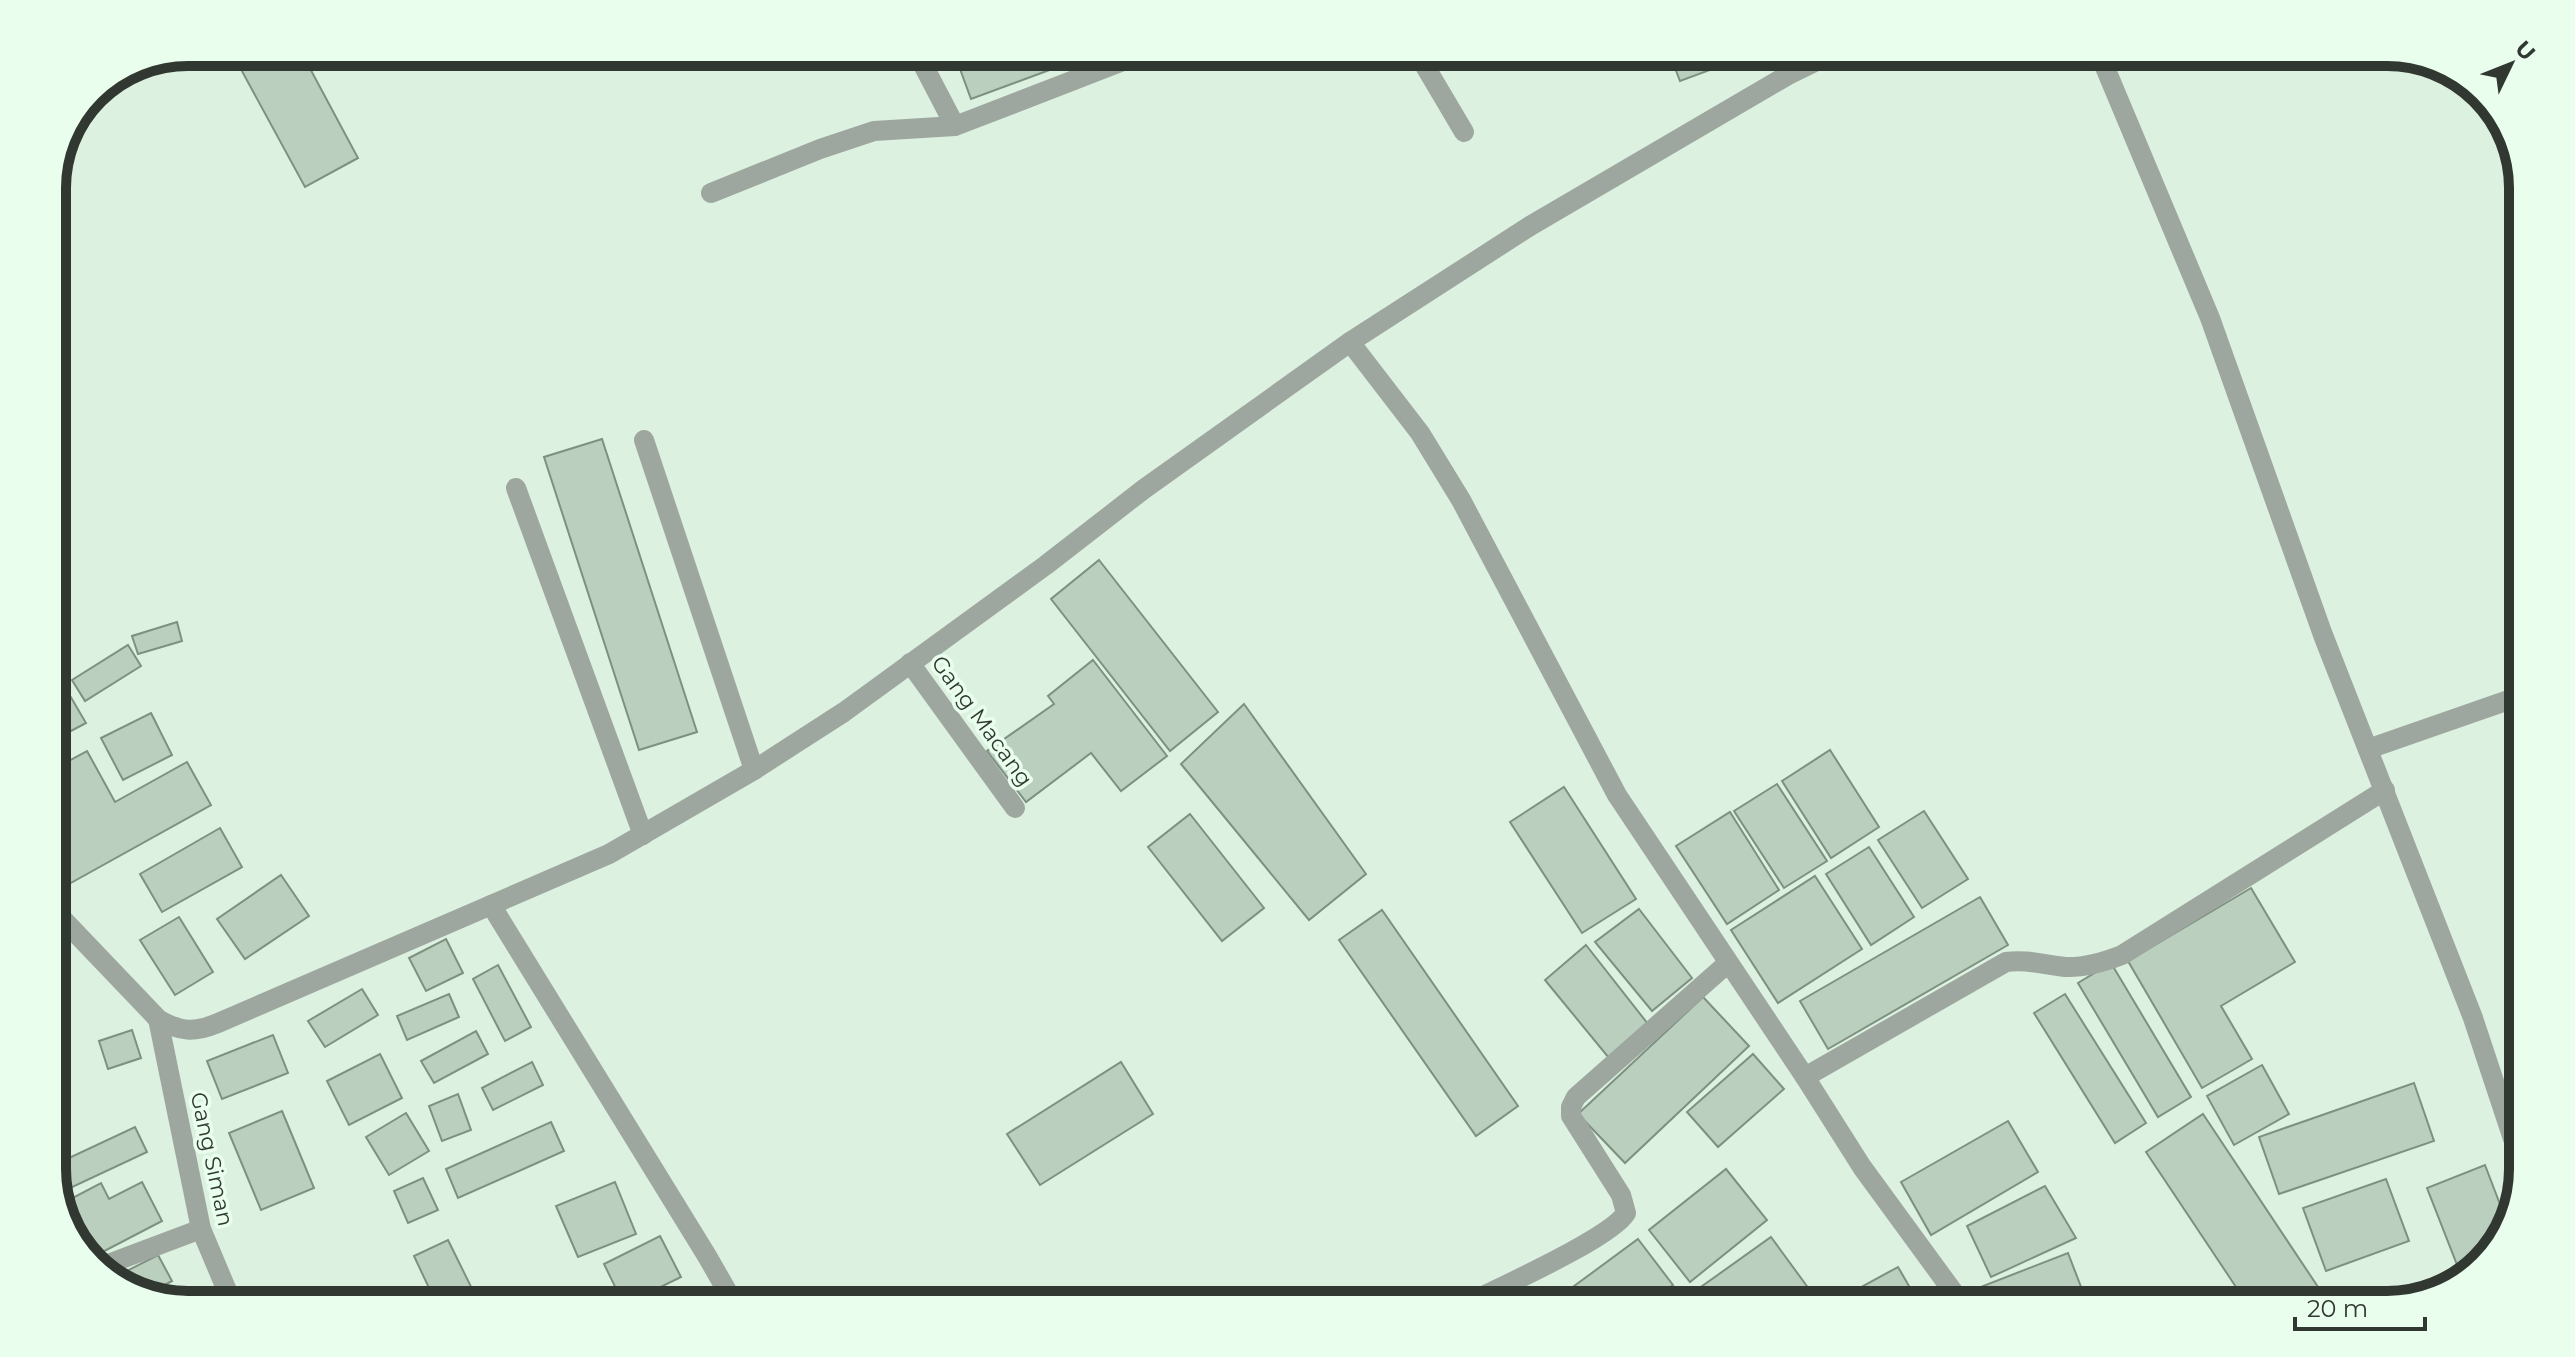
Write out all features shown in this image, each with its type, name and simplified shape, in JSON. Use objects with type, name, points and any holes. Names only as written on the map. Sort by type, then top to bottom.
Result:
[{"type":"street","points":[[924,66],[955,126]]},
{"type":"street","points":[[711,193],[874,131],[955,126],[1110,66]]},
{"type":"street","points":[[1425,66],[1464,132]]},
{"type":"street","points":[[66,923],[158,1019],[174,1029],[202,1030],[609,854],[754,770],[844,712],[1046,565],[1144,489],[1350,342],[1530,226],[1806,66]]},
{"type":"street","points":[[2104,66],[2210,318],[2323,635],[2473,1018],[2509,1127]]},
{"type":"street","points":[[1350,342],[1420,433],[1461,500],[1617,795],[1862,1167],[1953,1291]]},
{"type":"street","points":[[644,440],[754,770]]},
{"type":"street","points":[[516,488],[643,835]]},
{"type":"street","name":"Gang Macang","points":[[910,663],[1015,808]]},
{"type":"street","points":[[2368,749],[2509,700]]},
{"type":"street","points":[[1805,1077],[2006,962],[2036,961],[2074,967],[2102,963],[2122,955],[2385,790]]},
{"type":"street","points":[[491,905],[727,1291]]},
{"type":"street","points":[[1493,1291],[1577,1248],[1621,1221],[1626,1213],[1621,1195],[1571,1116],[1571,1107],[1576,1097],[1728,963]]},
{"type":"street","name":"Gang Siman","points":[[158,1019],[201,1229],[227,1291]]},
{"type":"street","points":[[111,1263],[201,1229]]},
{"type":"building","points":[[239,66],[309,66],[358,158],[305,187]]},
{"type":"building","points":[[959,66],[1060,66],[971,99]]},
{"type":"building","points":[[1674,66],[1718,67],[1680,81]]},
{"type":"building","points":[[602,439],[697,732],[639,750],[544,457]]},
{"type":"building","points":[[1099,560],[1218,712],[1170,751],[1051,599]]},
{"type":"building","points":[[177,622],[182,641],[138,654],[132,636]]},
{"type":"building","points":[[128,645],[141,666],[85,701],[72,680]]},
{"type":"building","points":[[1093,660],[1167,756],[1121,791],[1091,753],[1026,802],[987,751],[1054,704],[1048,696]]},
{"type":"building","points":[[66,689],[86,723],[66,734]]},
{"type":"building","points":[[1244,704],[1366,874],[1309,920],[1181,764]]},
{"type":"building","points":[[151,713],[172,755],[123,780],[101,738]]},
{"type":"building","points":[[1830,750],[1879,827],[1831,858],[1782,781]]},
{"type":"building","points":[[87,751],[115,802],[187,762],[211,805],[69,884],[66,879],[66,762]]},
{"type":"building","points":[[1777,784],[1827,861],[1784,888],[1734,811]]},
{"type":"building","points":[[1564,787],[1636,899],[1582,933],[1510,822]]},
{"type":"building","points":[[1924,811],[1968,879],[1922,908],[1878,840]]},
{"type":"building","points":[[1730,812],[1779,890],[1727,924],[1676,846]]},
{"type":"building","points":[[1190,814],[1264,908],[1222,941],[1148,847]]},
{"type":"building","points":[[220,828],[242,867],[162,912],[140,874]]},
{"type":"building","points":[[1869,847],[1914,917],[1871,945],[1826,874]]},
{"type":"building","points":[[281,875],[309,916],[245,959],[217,919]]},
{"type":"building","points":[[1815,876],[1862,949],[1778,1003],[1731,930]]},
{"type":"building","points":[[2251,888],[2295,962],[2221,1006],[2252,1059],[2202,1088],[2128,961]]},
{"type":"building","points":[[1980,897],[2008,945],[1828,1049],[1800,1001]]},
{"type":"building","points":[[1639,909],[1692,978],[1652,1011],[1595,942]]},
{"type":"building","points":[[1382,910],[1518,1106],[1476,1136],[1339,940]]},
{"type":"building","points":[[179,917],[213,972],[175,995],[140,940]]},
{"type":"building","points":[[446,939],[463,973],[426,991],[409,958]]},
{"type":"building","points":[[1586,945],[1648,1024],[1609,1058],[1545,980]]},
{"type":"building","points":[[2111,963],[2191,1097],[2158,1117],[2078,983]]},
{"type":"building","points":[[498,965],[531,1027],[505,1041],[473,979]]},
{"type":"building","points":[[362,989],[378,1015],[325,1047],[308,1021]]},
{"type":"building","points":[[449,994],[459,1017],[407,1040],[397,1016]]},
{"type":"building","points":[[2065,994],[2146,1123],[2115,1143],[2034,1013]]},
{"type":"building","points":[[1703,997],[1749,1046],[1625,1163],[1578,1114]]},
{"type":"building","points":[[132,1030],[141,1058],[108,1069],[99,1041]]},
{"type":"building","points":[[476,1031],[488,1054],[434,1083],[421,1061]]},
{"type":"building","points":[[273,1035],[288,1073],[222,1099],[207,1061]]},
{"type":"building","points":[[380,1054],[402,1098],[349,1125],[327,1081]]},
{"type":"building","points":[[1753,1054],[1784,1089],[1718,1147],[1687,1112]]},
{"type":"building","points":[[532,1062],[543,1085],[493,1110],[482,1088]]},
{"type":"building","points":[[1121,1062],[1153,1114],[1040,1185],[1007,1134]]},
{"type":"building","points":[[2262,1065],[2289,1114],[2234,1145],[2207,1096]]},
{"type":"building","points":[[2414,1083],[2434,1141],[2279,1194],[2259,1137]]},
{"type":"building","points":[[458,1094],[471,1130],[442,1141],[429,1106]]},
{"type":"building","points":[[282,1111],[314,1188],[261,1210],[229,1133]]},
{"type":"building","points":[[406,1113],[429,1151],[389,1175],[366,1137]]},
{"type":"building","points":[[2203,1114],[2321,1291],[2239,1291],[2146,1152]]},
{"type":"building","points":[[2008,1121],[2038,1172],[1931,1235],[1901,1182]]},
{"type":"building","points":[[551,1122],[564,1151],[458,1198],[446,1169]]},
{"type":"building","points":[[135,1127],[147,1152],[68,1189],[66,1159]]},
{"type":"building","points":[[2485,1165],[2502,1209],[2488,1237],[2458,1268],[2427,1188]]},
{"type":"building","points":[[1726,1169],[1767,1220],[1690,1282],[1649,1230]]},
{"type":"building","points":[[423,1178],[438,1210],[408,1223],[394,1191]]},
{"type":"building","points":[[2386,1179],[2409,1241],[2326,1271],[2303,1208]]},
{"type":"building","points":[[142,1182],[162,1221],[100,1253],[79,1223],[70,1199],[101,1183],[109,1199]]},
{"type":"building","points":[[615,1182],[636,1234],[578,1257],[556,1206]]},
{"type":"building","points":[[2045,1186],[2076,1238],[1991,1277],[1967,1226]]},
{"type":"building","points":[[660,1236],[681,1277],[652,1291],[617,1291],[604,1264]]},
{"type":"building","points":[[1771,1237],[1809,1289],[1806,1291],[1695,1291]]},
{"type":"building","points":[[1638,1239],[1673,1285],[1665,1291],[1567,1291]]},
{"type":"building","points":[[448,1240],[473,1291],[430,1291],[414,1256]]},
{"type":"building","points":[[2068,1253],[2083,1291],[1979,1291],[1978,1288]]},
{"type":"building","points":[[158,1255],[172,1281],[160,1288],[124,1272]]},
{"type":"building","points":[[1898,1267],[1912,1291],[1854,1291]]}]
